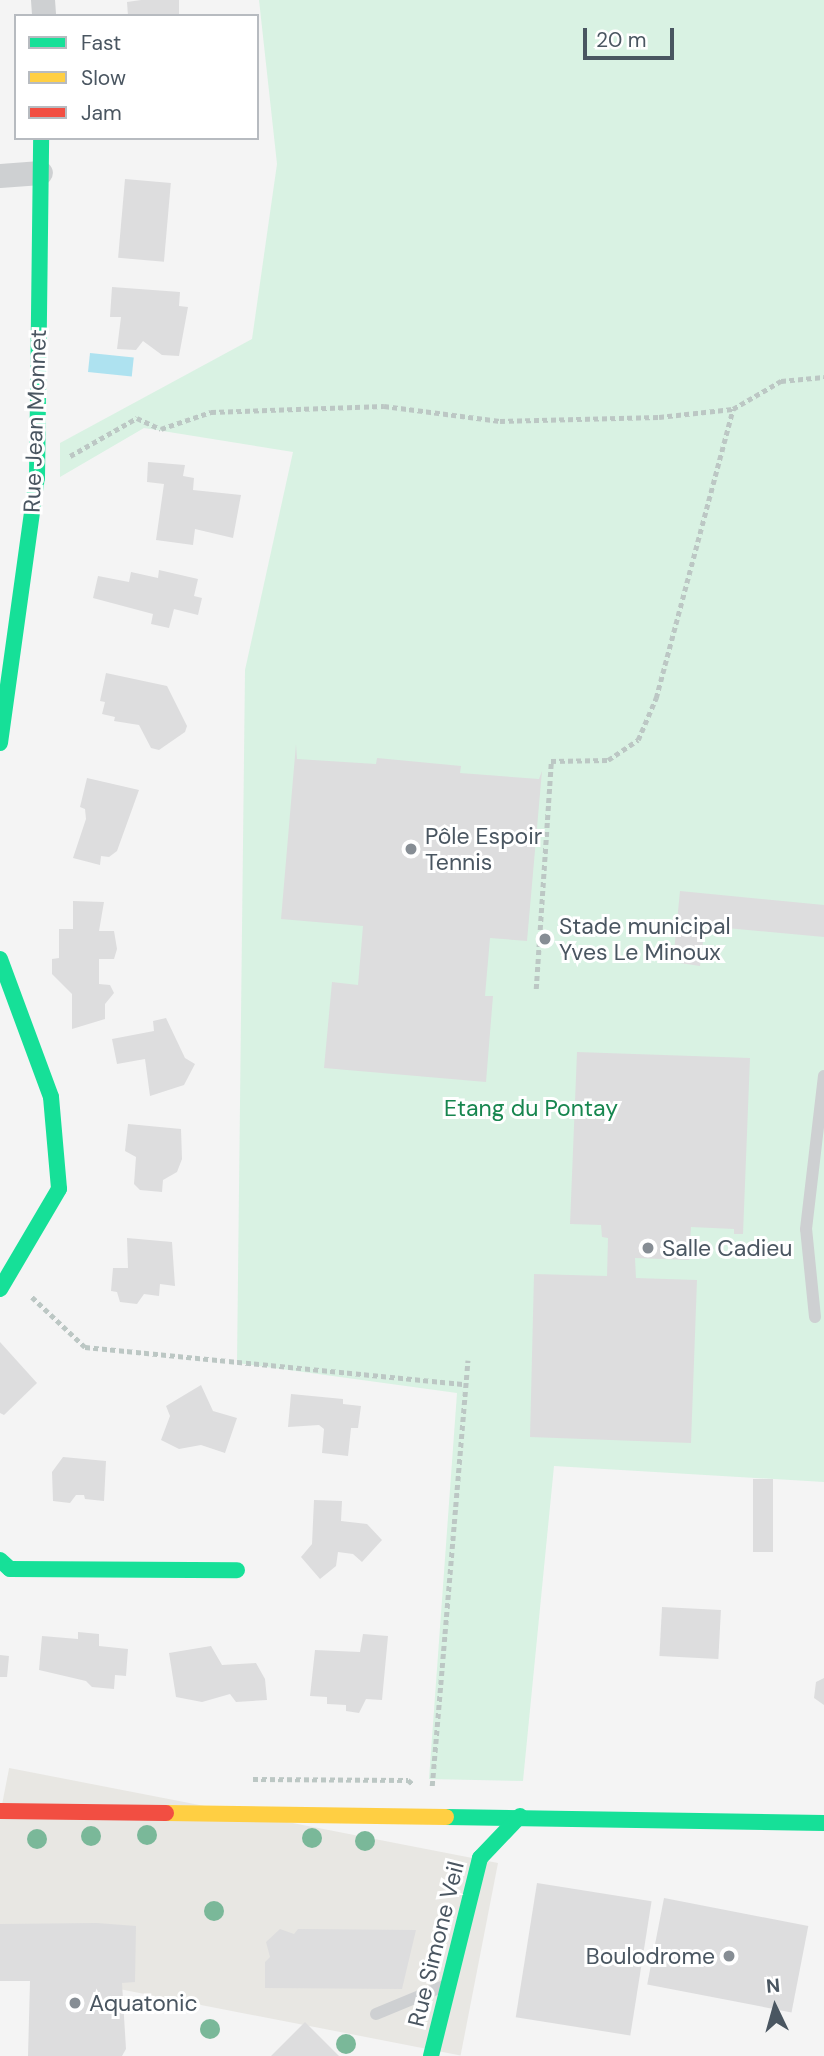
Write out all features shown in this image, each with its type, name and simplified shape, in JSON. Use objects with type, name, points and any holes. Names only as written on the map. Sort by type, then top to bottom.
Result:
[{"type":"street","name":"Rue Jean Monnet","points":[[0,743],[37,478],[41,140]]},
{"type":"street","points":[[0,176],[41,173]]},
{"type":"street","points":[[0,959],[51,1097],[60,1189],[4,1282]]},
{"type":"street","points":[[3,1567],[237,1570]]},
{"type":"street","points":[[0,1813],[520,1816],[824,1823]]},
{"type":"street","name":"Rue Simone Veil","points":[[431,2056],[480,1858],[520,1816]]},
{"type":"lane","points":[[815,1317],[806,1229],[824,1076]]},
{"type":"lane","points":[[376,2014],[448,1985]]},
{"type":"path","points":[[37,478],[136,418],[162,429],[211,412],[384,407],[537,422],[733,409],[780,381],[824,377]]},
{"type":"path","points":[[536,989],[551,761],[608,760],[638,740],[656,698],[733,409]]},
{"type":"path","points":[[4,1282],[85,1347],[465,1384]]},
{"type":"path","points":[[431,1799],[467,1361]]},
{"type":"shaded area","points":[[9,1768],[498,1863],[461,2055],[0,1966],[0,1815]]},
{"type":"green space","name":"Etang du Pontay","points":[[259,0],[824,0],[824,1482],[554,1466],[523,1781],[429,1779],[457,1393],[237,1363],[245,670],[293,452],[144,428],[60,477],[60,443],[252,339],[277,164]]},
{"type":"water","points":[[90,353],[134,358],[132,376],[88,372]]},
{"type":"building","points":[[179,0],[179,14],[128,14],[127,2]]},
{"type":"building","points":[[125,179],[171,183],[164,262],[118,258]]},
{"type":"building","points":[[112,287],[180,292],[179,306],[188,307],[179,356],[162,355],[143,341],[136,350],[117,349],[121,317],[110,317]]},
{"type":"building","points":[[148,462],[185,465],[183,476],[194,478],[193,490],[241,495],[233,538],[195,529],[193,545],[156,540],[164,484],[147,482]]},
{"type":"building","points":[[159,570],[198,579],[194,596],[202,598],[198,615],[174,609],[169,628],[151,624],[153,614],[93,598],[98,576],[129,582],[131,572],[158,578]]},
{"type":"building","points":[[106,673],[167,686],[187,726],[185,732],[159,750],[151,748],[139,725],[114,721],[115,717],[102,714],[105,702],[100,701]]},
{"type":"building","name":"Pôle Espoir Tennis","points":[[296,744],[297,759],[376,764],[377,758],[461,766],[460,773],[539,779],[542,771],[527,941],[490,938],[485,996],[493,996],[486,1082],[324,1068],[332,982],[358,985],[363,926],[281,919]]},
{"type":"building","points":[[87,778],[139,790],[117,851],[109,857],[101,856],[100,865],[73,858],[86,819],[85,809],[80,807]]},
{"type":"building","points":[[680,891],[824,905],[824,937],[705,926],[700,966],[673,962]]},
{"type":"building","points":[[73,901],[104,902],[99,931],[114,931],[117,949],[114,959],[99,959],[99,984],[110,985],[114,993],[105,1004],[105,1019],[72,1029],[72,994],[52,974],[52,959],[59,958],[59,929],[73,929]]},
{"type":"building","points":[[166,1018],[185,1058],[195,1064],[184,1085],[150,1096],[145,1059],[117,1064],[112,1039],[154,1031],[153,1021]]},
{"type":"building","name":"Salle Cadieu","points":[[577,1052],[750,1058],[743,1234],[734,1234],[734,1229],[691,1227],[689,1260],[635,1258],[636,1278],[697,1280],[691,1443],[530,1437],[534,1274],[607,1276],[608,1238],[602,1237],[601,1225],[570,1224]]},
{"type":"building","points":[[128,1124],[181,1129],[182,1159],[177,1172],[163,1180],[162,1192],[140,1190],[134,1184],[136,1157],[125,1151]]},
{"type":"building","points":[[127,1238],[172,1242],[175,1286],[160,1284],[159,1296],[144,1294],[137,1304],[120,1302],[117,1292],[111,1291],[113,1268],[128,1268]]},
{"type":"building","points":[[0,1342],[37,1383],[4,1415],[0,1413]]},
{"type":"building","points":[[201,1385],[213,1411],[237,1418],[225,1453],[201,1445],[179,1449],[161,1440],[170,1416],[166,1406]]},
{"type":"building","points":[[291,1394],[343,1399],[343,1404],[361,1406],[358,1428],[351,1428],[348,1456],[322,1453],[324,1429],[319,1425],[288,1427]]},
{"type":"building","points":[[63,1457],[106,1461],[104,1501],[76,1495],[70,1503],[53,1501],[52,1472]]},
{"type":"building","points":[[753,1479],[773,1479],[773,1552],[753,1552]]},
{"type":"building","points":[[314,1500],[342,1501],[341,1521],[367,1524],[382,1540],[362,1562],[353,1554],[338,1552],[336,1566],[320,1579],[301,1557],[312,1544]]},
{"type":"building","points":[[662,1607],[721,1610],[718,1659],[659,1656]]},
{"type":"building","points":[[78,1632],[99,1634],[99,1646],[128,1649],[126,1676],[115,1675],[114,1689],[92,1687],[86,1681],[39,1670],[42,1636],[78,1639]]},
{"type":"building","points":[[363,1634],[388,1636],[382,1700],[366,1699],[359,1713],[346,1711],[346,1705],[327,1704],[327,1697],[310,1696],[315,1650],[360,1652]]},
{"type":"building","points":[[211,1646],[222,1665],[256,1663],[265,1679],[267,1700],[236,1702],[230,1694],[202,1702],[176,1697],[169,1653]]},
{"type":"building","points":[[0,1655],[9,1656],[7,1677],[0,1677]]},
{"type":"building","points":[[824,1678],[824,1705],[814,1698],[816,1682]]},
{"type":"building","points":[[537,1883],[652,1901],[630,2035],[516,2017]]},
{"type":"building","name":"Boulodrome","points":[[664,1898],[808,1926],[792,2012],[647,1984]]},
{"type":"building","name":"Aquatonic","points":[[97,1923],[136,1926],[135,1982],[122,1983],[126,2049],[122,2056],[28,2056],[30,1981],[0,1981],[0,1924]]},
{"type":"building","points":[[280,1929],[294,1934],[298,1929],[416,1930],[402,1989],[265,1988],[265,1962],[270,1957],[266,1942]]},
{"type":"building","points":[[305,2022],[339,2056],[271,2056]]},
{"type":"traffic: fast","points":[[0,743],[37,478],[41,140]]},
{"type":"traffic: fast","points":[[0,959],[51,1097],[59,1189],[0,1289]]},
{"type":"traffic: fast","points":[[0,1560],[10,1569],[237,1570]]},
{"type":"traffic: fast","points":[[431,2056],[480,1858],[520,1816]]},
{"type":"traffic: fast","points":[[446,1817],[824,1823]]},
{"type":"traffic: slow","points":[[166,1813],[446,1817]]},
{"type":"traffic: jam","points":[[0,1811],[166,1813]]},
{"type":"place","name":"Pôle Espoir Tennis","points":[[411,849]]},
{"type":"place","name":"Stade municipal Yves Le Minoux","points":[[545,939]]},
{"type":"place","name":"Salle Cadieu","points":[[648,1248]]},
{"type":"place","name":"Boulodrome","points":[[729,1956]]},
{"type":"place","name":"Aquatonic","points":[[75,2003]]}]
